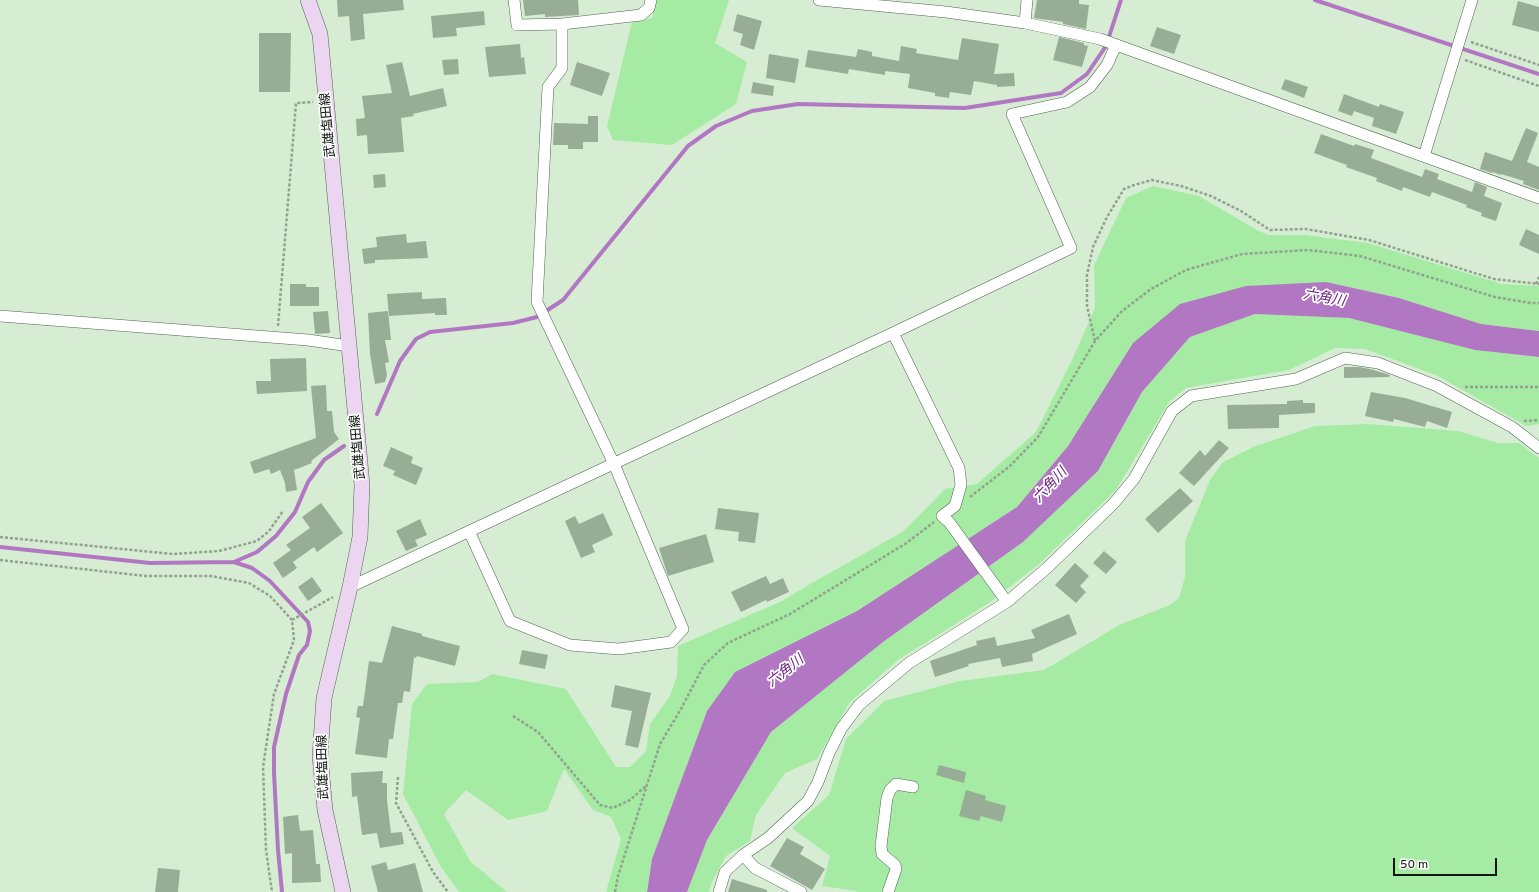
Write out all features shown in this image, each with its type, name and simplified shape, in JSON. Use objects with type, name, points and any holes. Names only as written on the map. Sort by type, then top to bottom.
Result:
[{"type":"main road","name":"武雄塩田線","points":[[308,0],[320,34],[362,485],[360,537],[324,698],[320,756],[325,810],[343,892]]},
{"type":"street","points":[[514,0],[517,25],[562,24],[641,15],[649,8],[651,0]]},
{"type":"street","points":[[819,0],[946,12],[1025,23],[1100,39],[1539,198]]},
{"type":"street","points":[[1025,23],[1027,0]]},
{"type":"street","points":[[1424,156],[1472,0]]},
{"type":"street","points":[[469,531],[510,622],[570,644],[619,649],[671,642],[683,629],[614,464],[537,302],[548,87],[562,68],[562,24]]},
{"type":"street","points":[[350,587],[1071,248],[1012,114],[1066,102],[1090,87],[1107,66],[1116,45]]},
{"type":"street","points":[[0,316],[308,340],[349,346]]},
{"type":"street","points":[[893,333],[959,468],[961,484],[955,506],[946,519],[1005,598]]},
{"type":"street","points":[[719,892],[725,872],[743,855],[768,838],[808,801],[841,729],[859,705],[909,663],[1047,568],[1114,503],[1134,479],[1172,412],[1191,396],[1296,379],[1345,358],[1372,362],[1437,386],[1512,427],[1539,448]]},
{"type":"street","points":[[888,892],[896,869],[895,865],[882,854],[881,846],[887,798],[890,790],[896,784],[913,787]]},
{"type":"street","points":[[743,855],[755,868],[801,892]]},
{"type":"path","points":[[1461,38],[1539,64]]},
{"type":"path","points":[[1455,56],[1539,86]]},
{"type":"path","points":[[277,338],[296,102],[327,102]]},
{"type":"path","points":[[1095,341],[1087,306],[1086,275],[1092,246],[1124,189],[1152,180],[1181,186],[1211,196],[1241,211],[1270,230],[1306,229],[1369,240],[1494,279],[1538,284],[1539,277]]},
{"type":"path","points":[[955,506],[969,499],[1010,466],[1038,438],[1095,341],[1122,311],[1151,289],[1186,270],[1242,254],[1308,250],[1360,256],[1495,297],[1539,303]]},
{"type":"path","points":[[1460,386],[1539,387]]},
{"type":"path","points":[[0,537],[173,554],[219,552],[257,541],[269,531],[283,511]]},
{"type":"path","points":[[615,892],[618,876],[660,744],[681,709],[704,665],[728,643],[790,614],[946,519]]},
{"type":"path","points":[[0,560],[146,576],[219,577],[249,584],[270,596],[292,620],[294,640],[274,694],[262,767],[266,850],[272,892]]},
{"type":"path","points":[[292,620],[350,587]]},
{"type":"path","points":[[513,716],[538,732],[600,805],[613,808],[630,800],[647,784]]},
{"type":"path","points":[[398,777],[396,803],[433,872],[448,892]]},
{"type":"green space","points":[[655,0],[729,0],[715,43],[747,62],[736,104],[672,145],[613,140],[607,126],[632,22],[652,18]]},
{"type":"green space","points":[[1153,186],[1199,196],[1268,235],[1305,235],[1368,243],[1502,284],[1539,286],[1539,331],[1481,324],[1399,298],[1326,282],[1133,343],[1068,446],[1017,507],[857,611],[735,672],[707,711],[652,859],[647,892],[606,892],[621,839],[611,817],[593,810],[564,769],[547,811],[508,820],[466,790],[444,814],[470,861],[507,892],[459,892],[441,867],[403,794],[412,704],[427,684],[478,682],[492,674],[566,689],[616,767],[630,767],[646,751],[650,724],[670,696],[677,676],[678,646],[782,601],[904,531],[945,489],[977,484],[1036,432],[1072,360],[1095,308],[1094,265],[1126,198]]},
{"type":"green space","points":[[1255,314],[1349,318],[1475,350],[1539,357],[1539,424],[1526,426],[1438,376],[1365,349],[1335,348],[1289,370],[1186,388],[1169,402],[1116,490],[1038,565],[989,603],[898,660],[850,702],[817,759],[785,773],[756,815],[750,841],[726,856],[712,882],[709,892],[687,892],[707,840],[771,732],[883,642],[1023,542],[1098,471],[1142,392],[1190,337]]},
{"type":"green space","points":[[1368,424],[1458,431],[1498,443],[1519,443],[1539,458],[1539,892],[858,892],[822,886],[830,856],[792,828],[829,795],[846,739],[884,701],[960,681],[1044,670],[1119,625],[1170,605],[1179,598],[1185,577],[1185,541],[1210,480],[1223,462],[1253,447],[1315,426]]},
{"type":"water","name":"六角川","points":[[1326,282],[1399,298],[1481,324],[1539,331],[1539,357],[1475,350],[1349,318],[1255,314],[1190,337],[1142,392],[1098,471],[1023,542],[883,642],[771,732],[707,840],[687,892],[647,892],[652,859],[707,711],[735,672],[857,611],[1017,507],[1068,446],[1133,343],[1180,304],[1246,286]]},
{"type":"building","points":[[337,0],[403,0],[404,10],[363,14],[365,39],[351,41],[349,16],[338,17]]},
{"type":"building","points":[[523,0],[578,0],[579,15],[545,17],[545,14],[525,16]]},
{"type":"building","points":[[1037,0],[1079,0],[1079,4],[1089,5],[1086,29],[1063,24],[1063,22],[1034,18]]},
{"type":"building","points":[[1518,1],[1539,7],[1539,32],[1512,25]]},
{"type":"building","points":[[484,11],[485,25],[456,28],[457,36],[433,38],[431,16]]},
{"type":"building","points":[[737,14],[762,21],[754,50],[740,45],[743,34],[733,31]]},
{"type":"building","points":[[1157,27],[1181,35],[1174,54],[1150,46]]},
{"type":"building","points":[[259,33],[291,33],[290,92],[259,92]]},
{"type":"building","points":[[1059,37],[1084,43],[1084,45],[1088,46],[1082,67],[1053,60]]},
{"type":"building","points":[[962,38],[999,44],[994,74],[1014,73],[1015,86],[997,87],[997,85],[974,81],[971,95],[950,92],[949,98],[935,96],[935,93],[908,88],[910,74],[885,71],[885,75],[849,69],[848,74],[805,67],[808,50],[856,57],[858,49],[872,52],[872,56],[899,61],[901,46],[917,49],[916,53],[958,60]]},
{"type":"building","points":[[520,44],[521,58],[524,57],[526,74],[489,77],[485,47]]},
{"type":"building","points":[[769,54],[799,59],[795,83],[766,78]]},
{"type":"building","points":[[458,59],[459,74],[444,75],[442,60]]},
{"type":"building","points":[[402,62],[410,96],[443,88],[447,106],[413,114],[414,116],[401,118],[404,152],[368,154],[367,135],[357,136],[356,119],[365,118],[362,96],[392,93],[386,65]]},
{"type":"building","points":[[577,62],[610,73],[602,96],[570,85]]},
{"type":"building","points":[[1285,79],[1308,87],[1304,98],[1281,89]]},
{"type":"building","points":[[753,82],[774,86],[773,96],[751,93]]},
{"type":"building","points":[[1344,94],[1379,107],[1380,104],[1404,112],[1396,134],[1372,126],[1374,118],[1354,111],[1352,116],[1338,111]]},
{"type":"building","points":[[588,116],[598,116],[598,142],[583,142],[583,149],[568,149],[568,145],[553,145],[554,123],[588,124]]},
{"type":"building","points":[[1526,128],[1538,133],[1527,162],[1539,167],[1539,190],[1523,184],[1524,181],[1480,169],[1485,152],[1512,161]]},
{"type":"building","points":[[1321,134],[1354,146],[1355,144],[1374,150],[1371,158],[1422,177],[1425,169],[1439,174],[1437,179],[1472,192],[1475,182],[1487,187],[1484,196],[1502,203],[1496,221],[1481,216],[1482,213],[1466,207],[1467,205],[1432,192],[1430,197],[1403,187],[1402,191],[1376,181],[1377,178],[1346,167],[1347,165],[1314,153]]},
{"type":"building","points":[[385,174],[386,187],[374,188],[373,175]]},
{"type":"building","points":[[1526,229],[1539,235],[1539,254],[1519,245]]},
{"type":"building","points":[[406,234],[407,243],[426,241],[428,258],[375,260],[375,263],[364,264],[362,249],[377,247],[376,237]]},
{"type":"building","points":[[290,284],[306,284],[306,287],[319,287],[319,306],[290,306]]},
{"type":"building","points":[[422,292],[422,299],[446,298],[447,315],[435,315],[435,313],[389,316],[387,294]]},
{"type":"building","points":[[328,311],[330,333],[315,334],[313,312]]},
{"type":"building","points":[[388,311],[391,340],[385,340],[389,362],[385,363],[387,375],[385,382],[375,384],[370,354],[368,313]]},
{"type":"building","points":[[306,358],[307,391],[257,394],[256,381],[271,381],[270,359]]},
{"type":"building","points":[[1344,367],[1359,367],[1390,375],[1389,377],[1344,378]]},
{"type":"building","points":[[326,385],[327,411],[332,411],[334,432],[339,439],[311,461],[312,463],[294,470],[297,490],[286,492],[285,483],[280,470],[271,474],[269,469],[254,474],[250,462],[316,438],[311,386]]},
{"type":"building","points":[[1371,392],[1405,398],[1452,412],[1447,428],[1427,421],[1425,427],[1394,419],[1393,422],[1365,416]]},
{"type":"building","points":[[1303,400],[1303,403],[1315,403],[1315,413],[1279,415],[1279,428],[1228,429],[1227,405],[1287,404],[1287,401]]},
{"type":"building","points":[[1219,440],[1229,448],[1194,486],[1179,473],[1200,450],[1205,456]]},
{"type":"building","points":[[391,447],[413,457],[411,463],[423,468],[416,485],[393,475],[395,471],[383,466]]},
{"type":"building","points":[[1180,488],[1193,501],[1158,533],[1145,519]]},
{"type":"building","points":[[321,503],[343,533],[317,552],[314,547],[293,562],[297,568],[283,578],[273,563],[291,550],[286,545],[310,528],[302,517]]},
{"type":"building","points":[[718,508],[759,513],[755,543],[738,541],[739,532],[715,529]]},
{"type":"building","points":[[603,513],[613,535],[592,545],[595,552],[581,558],[565,521],[575,516],[579,524]]},
{"type":"building","points":[[420,519],[427,535],[415,540],[418,546],[406,551],[396,531]]},
{"type":"building","points":[[706,534],[714,562],[668,576],[659,548]]},
{"type":"building","points":[[1104,551],[1117,562],[1106,574],[1093,563]]},
{"type":"building","points":[[1075,563],[1089,576],[1080,586],[1086,592],[1076,603],[1055,585]]},
{"type":"building","points":[[766,576],[770,584],[783,578],[789,592],[767,602],[766,600],[741,612],[731,592]]},
{"type":"building","points":[[312,577],[322,591],[308,601],[298,587]]},
{"type":"building","points":[[1069,614],[1077,634],[1032,654],[1033,661],[1002,667],[1000,658],[968,664],[969,666],[935,677],[930,661],[977,645],[976,641],[995,637],[997,646],[1035,638],[1031,630]]},
{"type":"building","points":[[392,626],[460,646],[455,666],[417,656],[416,658],[414,657],[410,692],[404,691],[402,703],[398,703],[393,739],[389,739],[387,758],[355,754],[360,718],[356,717],[358,706],[363,706],[369,661],[382,663]]},
{"type":"building","points":[[522,650],[548,655],[545,669],[519,664]]},
{"type":"building","points":[[615,685],[651,693],[638,748],[625,745],[632,711],[611,707]]},
{"type":"building","points":[[939,765],[966,772],[964,783],[936,775]]},
{"type":"building","points":[[383,771],[382,783],[387,783],[387,800],[391,833],[402,832],[404,844],[380,848],[377,833],[362,835],[357,796],[352,797],[351,773]]},
{"type":"building","points":[[966,790],[986,796],[985,800],[1006,806],[1002,822],[981,816],[979,821],[959,816]]},
{"type":"building","points":[[298,815],[300,831],[313,830],[316,864],[320,864],[321,882],[292,883],[292,853],[285,854],[283,817]]},
{"type":"building","points":[[787,838],[804,847],[800,854],[825,869],[812,890],[770,866]]},
{"type":"building","points":[[386,862],[388,870],[415,863],[423,892],[378,892],[371,866]]},
{"type":"building","points":[[158,868],[180,870],[178,892],[155,892]]},
{"type":"building","points":[[732,879],[767,890],[767,892],[728,892]]},
{"type":"waterway","points":[[377,414],[400,361],[416,339],[430,332],[513,323],[537,317],[563,300],[688,146],[716,126],[752,111],[798,104],[965,108],[1061,93],[1087,74],[1106,46],[1121,0]]},
{"type":"waterway","points":[[1315,0],[1539,74]]},
{"type":"waterway","points":[[0,547],[150,563],[234,562],[257,552],[276,536],[295,512],[308,482],[324,460],[344,446]]},
{"type":"waterway","points":[[234,562],[252,568],[270,581],[308,622],[310,631],[307,645],[299,655],[286,694],[274,747],[278,850],[282,892]]}]
